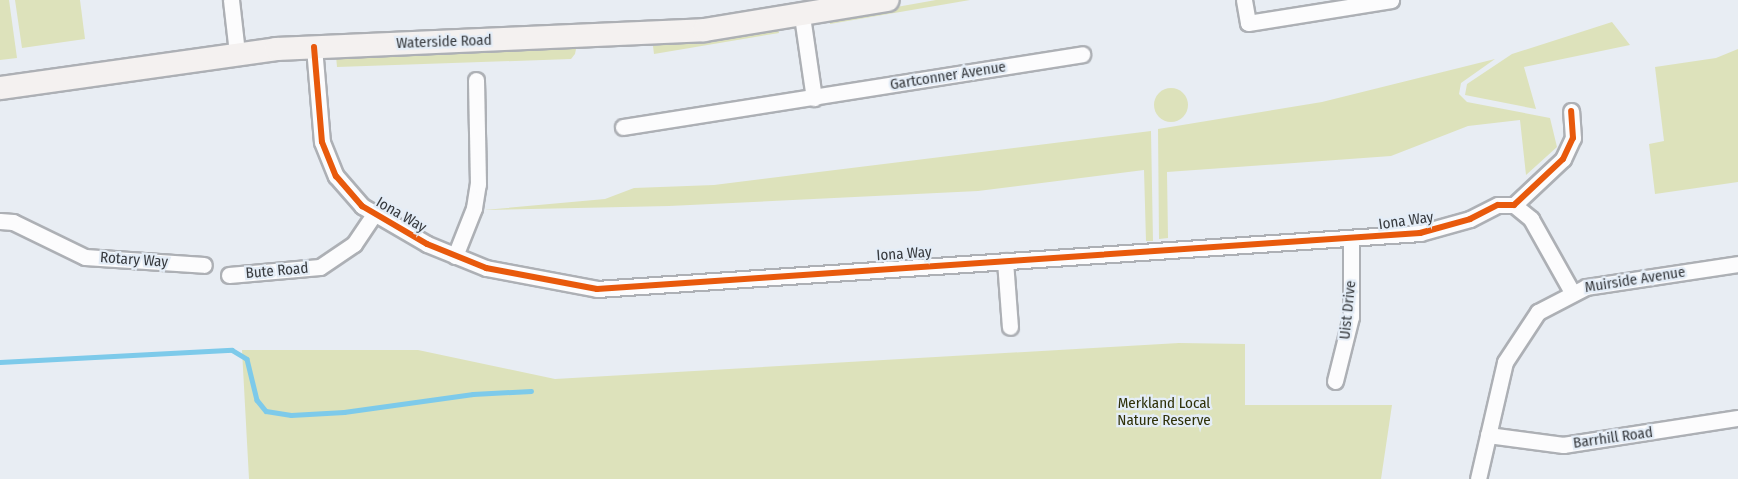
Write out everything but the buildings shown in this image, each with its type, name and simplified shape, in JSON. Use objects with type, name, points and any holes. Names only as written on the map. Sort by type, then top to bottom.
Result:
[{"type":"main road","name":"Waterside Road","points":[[0,88],[237,53],[314,47],[667,33],[802,16],[888,0]]},
{"type":"street","points":[[231,0],[237,53]]},
{"type":"street","points":[[1244,0],[1248,23],[1391,0]]},
{"type":"street","points":[[802,16],[814,98]]},
{"type":"street","name":"Iona Way","points":[[314,47],[317,120],[328,162],[345,189],[374,214],[455,256],[520,277],[621,289],[882,267],[1351,239],[1420,233],[1470,219],[1498,205],[1514,205]]},
{"type":"street","name":"Gartconner Avenue","points":[[623,127],[1082,54]]},
{"type":"street","points":[[455,256],[474,208],[478,184],[476,80]]},
{"type":"street","points":[[1571,111],[1573,138],[1563,159],[1514,205],[1531,219],[1572,292]]},
{"type":"street","name":"Bute Road","points":[[229,275],[321,267],[354,244],[374,214]]},
{"type":"street","name":"Rotary Way","points":[[0,221],[13,222],[85,257],[204,265]]},
{"type":"street","name":"Uist Drive","points":[[1335,381],[1351,317],[1351,239]]},
{"type":"street","points":[[1005,261],[1010,327]]},
{"type":"street","name":"Muirside Avenue","points":[[1478,479],[1502,372],[1516,341],[1538,312],[1572,292],[1603,283],[1738,264]]},
{"type":"street","name":"Barrhill Road","points":[[1488,435],[1536,444],[1581,444],[1738,417]]},
{"type":"green space","points":[[0,0],[9,0],[17,58],[0,60]]},
{"type":"green space","points":[[15,0],[80,0],[85,39],[22,48]]},
{"type":"green space","points":[[936,0],[970,0],[830,24],[829,19]]},
{"type":"green space","points":[[1612,22],[1630,45],[1524,67],[1536,109],[1465,95],[1467,84],[1512,54]]},
{"type":"green space","points":[[778,29],[779,33],[654,54],[653,46]]},
{"type":"green space","points":[[553,46],[576,49],[575,54],[571,59],[337,67],[336,56]]},
{"type":"green space","points":[[1738,49],[1738,182],[1655,194],[1649,144],[1664,141],[1655,67],[1716,58]]},
{"type":"green space","points":[[1495,59],[1461,83],[1459,94],[1467,102],[1550,118],[1557,147],[1526,175],[1520,120],[1468,126],[1391,156],[1167,172],[1168,238],[1159,239],[1158,129],[1322,102]]},
{"type":"green space","points":[[1171,88],[1183,93],[1188,105],[1183,117],[1171,122],[1159,117],[1154,105],[1159,93]]},
{"type":"green space","points":[[1151,131],[1153,241],[1146,241],[1144,170],[978,191],[669,206],[484,210],[605,199],[634,188],[714,185]]},
{"type":"green space","name":"Merkland Local Nature Reserve","points":[[1179,343],[1245,344],[1245,405],[1392,405],[1381,479],[249,479],[242,350],[418,350],[555,379]]},
{"type":"waterway","points":[[0,362],[232,350],[247,359],[257,400],[266,411],[291,415],[344,412],[473,394],[531,391]]},
{"type":"cycle path","points":[[314,47],[322,142],[336,176],[362,206],[427,244],[486,268],[597,289],[1420,233],[1470,219],[1498,205],[1514,205],[1563,159],[1573,138],[1571,111]]}]
